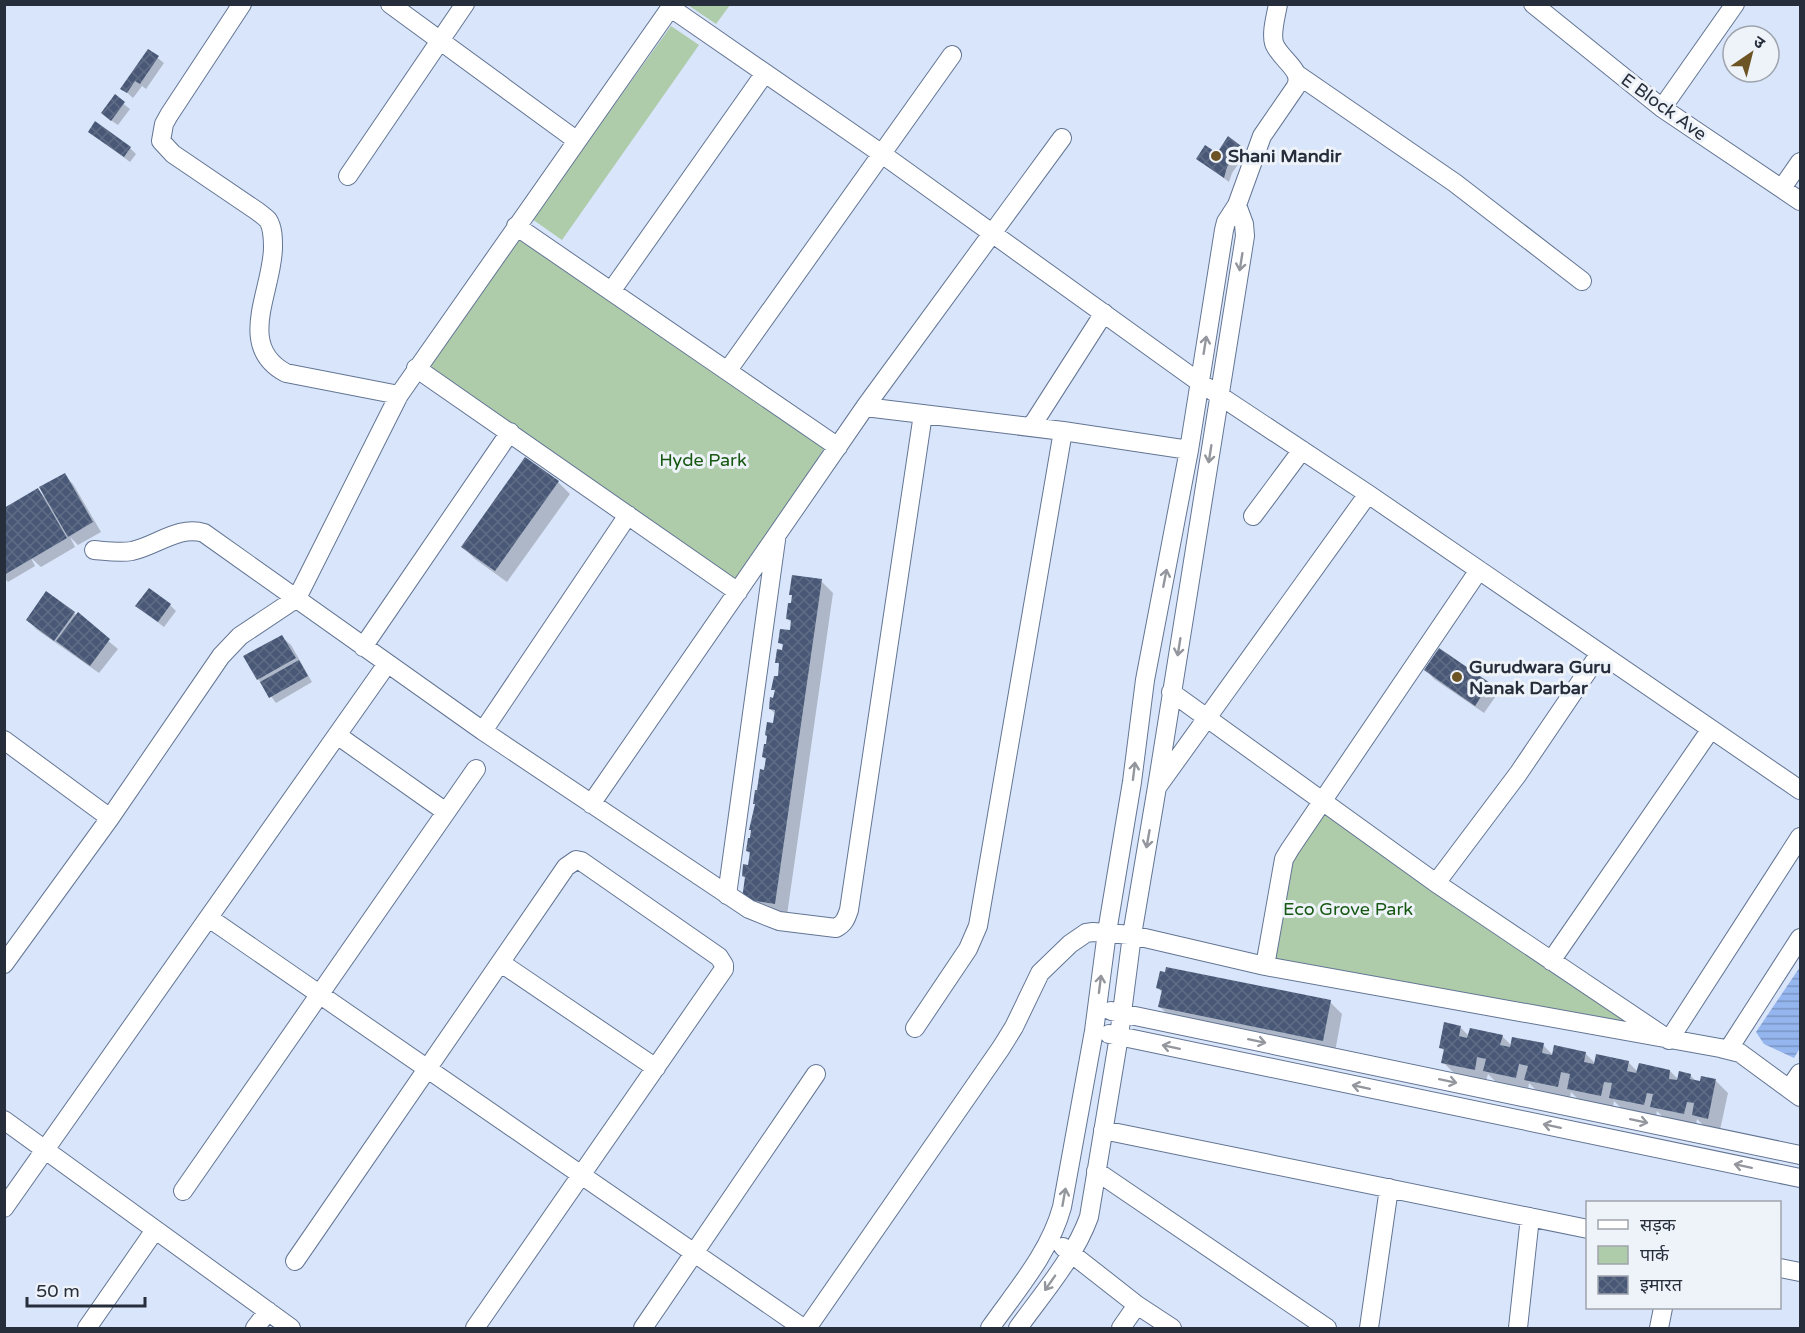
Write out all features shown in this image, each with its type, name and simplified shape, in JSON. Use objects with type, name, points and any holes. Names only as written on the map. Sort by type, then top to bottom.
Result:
[{"type":"street","points":[[242,4],[169,115],[164,124],[161,141],[172,154],[257,211],[267,220],[272,229],[273,256],[259,325],[259,339],[262,349],[274,367],[286,373],[399,395]]},
{"type":"street","points":[[390,4],[576,140]]},
{"type":"street","points":[[348,176],[465,4]]},
{"type":"street","points":[[1278,4],[1274,44],[1298,75],[1455,183],[1582,281]]},
{"type":"street","name":"E Block Ave","points":[[1533,4],[1662,108],[1800,201]]},
{"type":"street","points":[[1662,108],[1736,4]]},
{"type":"street","points":[[5,961],[110,818],[225,651],[240,636],[297,598],[399,395],[416,368],[672,6],[1199,381],[1800,790]]},
{"type":"street","points":[[728,370],[952,55]]},
{"type":"street","points":[[612,290],[765,73]]},
{"type":"street","points":[[990,1329],[1039,1258],[1059,1219],[1062,1207],[1094,1031],[1107,932],[1132,782],[1145,680],[1189,450],[1226,222],[1237,206],[1262,136],[1298,84],[1298,75]]},
{"type":"street","points":[[591,804],[865,407],[1062,138]]},
{"type":"street","points":[[1782,188],[1800,162]]},
{"type":"street","points":[[1018,1329],[1071,1254],[1089,1217],[1119,1036],[1132,935],[1245,236],[1244,224],[1237,206]]},
{"type":"street","points":[[516,226],[838,447]]},
{"type":"street","points":[[1031,427],[1104,313]]},
{"type":"street","points":[[416,368],[738,592]]},
{"type":"street","points":[[865,407],[1064,431],[1189,450]]},
{"type":"street","points":[[94,550],[134,550],[185,531],[195,530],[213,538],[483,731],[749,909],[779,921],[836,928],[846,919],[922,414]]},
{"type":"street","points":[[915,1029],[968,949],[978,926],[1064,431]]},
{"type":"street","points":[[363,647],[510,432]]},
{"type":"street","points":[[1253,516],[1302,450]]},
{"type":"street","points":[[1157,787],[1368,494]]},
{"type":"street","points":[[483,731],[628,515]]},
{"type":"street","points":[[727,895],[776,537]]},
{"type":"street","points":[[1265,966],[1284,859],[1479,570]]},
{"type":"street","points":[[1436,883],[1518,774],[1600,653]]},
{"type":"street","points":[[4,1208],[387,664]]},
{"type":"street","points":[[1171,692],[1436,883],[1669,1040]]},
{"type":"street","points":[[1551,961],[1711,729]]},
{"type":"street","points":[[338,735],[446,812]]},
{"type":"street","points":[[4,740],[110,818]]},
{"type":"street","points":[[183,1191],[477,769]]},
{"type":"street","points":[[1669,1040],[1800,837]]},
{"type":"street","points":[[295,1261],[566,867],[576,860],[587,865],[719,957],[724,964],[724,969],[475,1329]]},
{"type":"street","points":[[209,918],[805,1329],[1001,1048],[1014,1027],[1040,973],[1086,933],[1107,932],[1132,935],[1265,966],[1728,1050],[1740,1053],[1795,1093],[1800,1073]]},
{"type":"street","points":[[1728,1050],[1800,939]]},
{"type":"street","points":[[501,963],[656,1068]]},
{"type":"street","points":[[1097,1009],[1122,1012],[1800,1155]]},
{"type":"street","points":[[1094,1031],[1800,1178]]},
{"type":"street","points":[[643,1329],[816,1074]]},
{"type":"street","points":[[4,1120],[291,1329]]},
{"type":"street","points":[[1103,1130],[1586,1229]]},
{"type":"street","points":[[1096,1171],[1327,1329]]},
{"type":"street","points":[[1369,1329],[1389,1188]]},
{"type":"street","points":[[1518,1329],[1530,1217]]},
{"type":"street","points":[[87,1329],[155,1230]]},
{"type":"street","points":[[1050,1236],[1137,1305],[1172,1329]]},
{"type":"street","points":[[1781,1268],[1800,1272]]},
{"type":"street","points":[[1121,1329],[1137,1305]]},
{"type":"street","points":[[1659,1329],[1663,1309]]},
{"type":"street","points":[[255,1329],[267,1311]]},
{"type":"green space","points":[[688,4],[730,5],[716,24]]},
{"type":"green space","points":[[671,26],[699,45],[562,240],[532,219]]},
{"type":"green space","name":"Hyde Park","points":[[517,233],[826,446],[735,582],[425,364]]},
{"type":"green space","name":"Eco Grove Park","points":[[1323,811],[1648,1031],[1269,961],[1290,859]]},
{"type":"water","points":[[1800,967],[1800,1048],[1794,1058],[1764,1044],[1756,1032]]},
{"type":"building","points":[[148,49],[159,56],[140,84],[135,81],[127,93],[120,89]]},
{"type":"building","points":[[115,94],[125,102],[111,121],[101,113]]},
{"type":"building","points":[[95,121],[131,147],[124,157],[88,132]]},
{"type":"building","name":"Shani Mandir","points":[[1228,136],[1241,146],[1227,167],[1224,178],[1196,159],[1205,145],[1217,153]]},
{"type":"building","points":[[525,457],[559,481],[495,571],[461,547]]},
{"type":"building","points":[[65,473],[93,522],[68,537],[39,487]]},
{"type":"building","points":[[38,488],[67,538],[4,575],[4,508]]},
{"type":"building","points":[[792,575],[822,579],[775,904],[742,899],[745,877],[742,876],[743,864],[748,865],[750,852],[746,851],[748,838],[750,838],[751,830],[749,830],[755,804],[753,804],[755,790],[757,790],[760,769],[764,770],[766,758],[762,757],[764,744],[766,744],[767,722],[773,723],[775,710],[769,709],[770,697],[773,698],[775,690],[771,690],[774,676],[778,676],[779,663],[775,663],[777,649],[782,650],[783,644],[778,643],[780,629],[790,630],[791,620],[786,619],[788,603],[791,603],[792,595],[789,595]]},
{"type":"building","points":[[149,588],[171,604],[158,622],[135,606]]},
{"type":"building","points":[[46,591],[75,612],[54,641],[26,620]]},
{"type":"building","points":[[78,612],[110,639],[90,666],[56,641]]},
{"type":"building","points":[[282,635],[296,658],[257,680],[243,656]]},
{"type":"building","name":"Gurudwara Guru Nanak Darbar","points":[[1439,648],[1490,683],[1475,706],[1424,670]]},
{"type":"building","points":[[299,660],[308,676],[269,698],[260,682]]},
{"type":"building","points":[[1166,967],[1331,1000],[1323,1041],[1158,1007],[1162,990],[1156,988],[1160,971],[1165,972]]},
{"type":"building","points":[[1444,1022],[1461,1026],[1459,1036],[1467,1038],[1470,1028],[1503,1035],[1500,1045],[1510,1047],[1512,1037],[1544,1043],[1542,1053],[1552,1055],[1554,1045],[1586,1052],[1584,1062],[1594,1064],[1596,1054],[1629,1061],[1627,1071],[1636,1073],[1639,1063],[1670,1070],[1669,1079],[1677,1080],[1679,1071],[1691,1074],[1690,1079],[1700,1081],[1701,1076],[1716,1079],[1708,1119],[1692,1115],[1694,1103],[1687,1102],[1684,1114],[1650,1107],[1653,1094],[1647,1093],[1644,1105],[1609,1098],[1612,1083],[1604,1082],[1601,1096],[1567,1089],[1570,1074],[1561,1072],[1558,1087],[1524,1080],[1528,1066],[1519,1064],[1516,1078],[1483,1071],[1486,1059],[1477,1057],[1475,1070],[1441,1063],[1444,1049],[1439,1048]]},
{"type":"place","name":"Shani Mandir","points":[[1216,156]]},
{"type":"place","name":"Gurudwara Guru Nanak Darbar","points":[[1457,677]]}]
